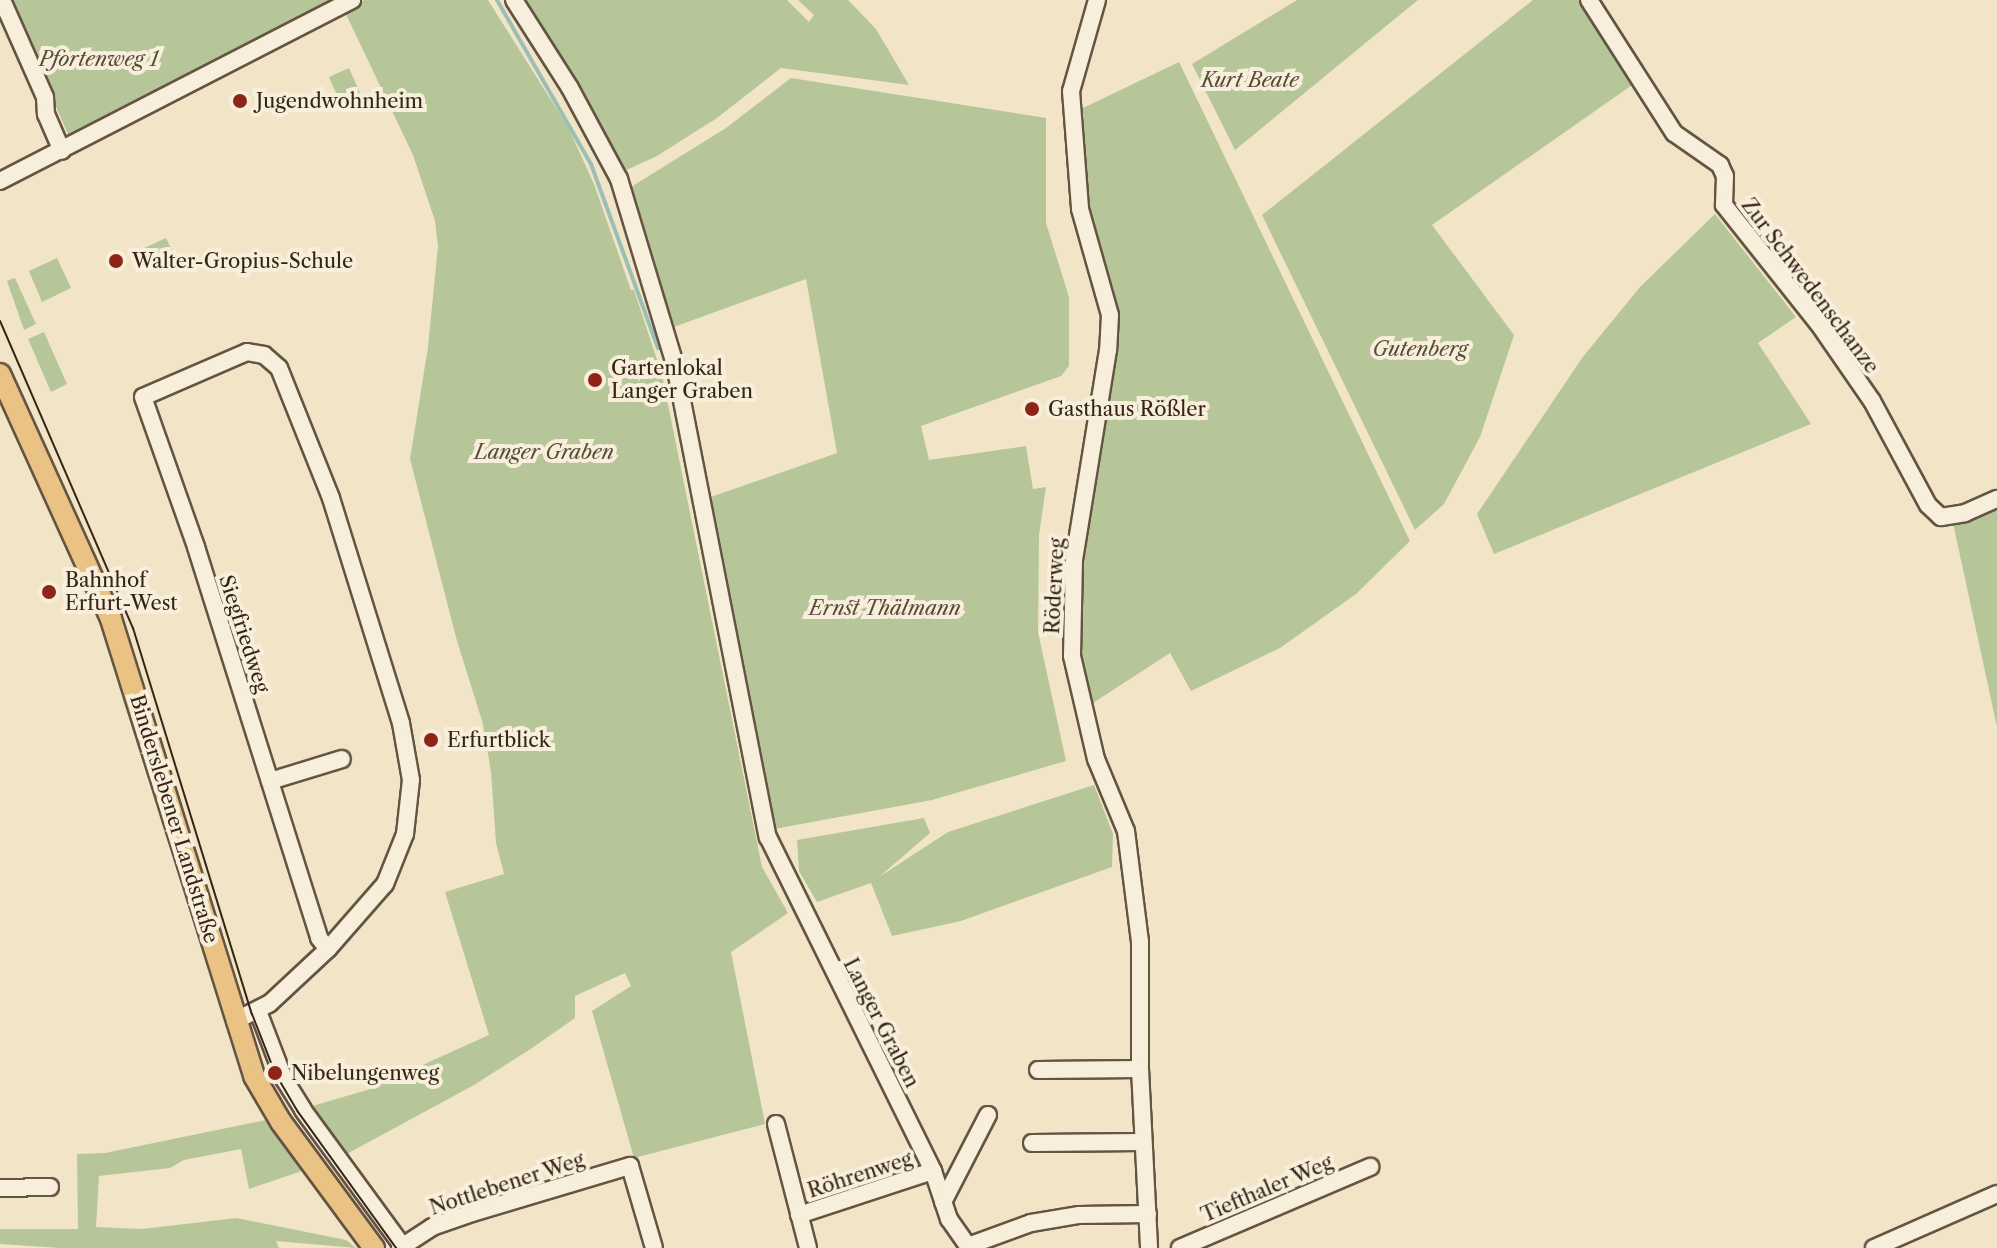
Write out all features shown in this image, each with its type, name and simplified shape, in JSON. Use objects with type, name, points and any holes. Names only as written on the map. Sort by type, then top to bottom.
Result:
[{"type":"main road","name":"Binderslebener Landstraße","points":[[0,374],[111,619],[254,1076],[281,1122],[374,1248]]},
{"type":"street","points":[[2,0],[45,97],[46,114],[62,151]]},
{"type":"street","points":[[0,181],[352,0]]},
{"type":"street","name":"Langer Graben","points":[[514,0],[570,88],[619,179],[675,365],[768,837],[933,1171],[949,1219],[968,1247]]},
{"type":"street","name":"Röderweg","points":[[1097,0],[1071,91],[1080,209],[1110,315],[1108,350],[1074,560],[1072,656],[1096,759],[1126,831],[1140,942],[1140,1069],[1149,1248]]},
{"type":"street","name":"Zur Schwedenschanze","points":[[1589,0],[1674,133],[1720,165],[1725,176],[1724,205],[1818,323],[1872,401],[1928,505],[1941,517],[1965,513],[1997,499]]},
{"type":"street","name":"Siegfriedweg","points":[[247,352],[264,355],[279,368],[331,498],[408,751],[411,780],[408,821],[395,868],[370,904],[328,949],[319,938],[270,781],[143,397],[247,352]]},
{"type":"street","points":[[270,781],[342,759]]},
{"type":"street","points":[[235,1021],[258,1011],[328,949]]},
{"type":"street","points":[[258,1011],[284,1079],[402,1247]]},
{"type":"street","points":[[1038,1070],[1140,1069]]},
{"type":"street","points":[[943,1202],[988,1115]]},
{"type":"street","name":"Röhrenweg","points":[[776,1124],[808,1248]]},
{"type":"street","points":[[1032,1143],[1143,1142]]},
{"type":"street","name":"Nottlebener Weg","points":[[402,1247],[432,1227],[630,1166],[654,1248]]},
{"type":"street","name":"Tiefthaler Weg","points":[[1180,1248],[1370,1167]]},
{"type":"street","name":"Röhrenweg","points":[[799,1215],[933,1171]]},
{"type":"street","points":[[0,1188],[50,1187]]},
{"type":"street","points":[[1874,1248],[1997,1194]]},
{"type":"street","points":[[968,1247],[1031,1223],[1079,1215],[1148,1214]]},
{"type":"green space","name":"Pfortenweg 1","points":[[9,0],[344,0],[71,141]]},
{"type":"green space","name":"Langer Graben","points":[[364,0],[488,0],[568,127],[594,184],[631,290],[634,290],[662,375],[762,867],[788,913],[731,952],[765,1124],[634,1158],[592,1011],[631,986],[625,973],[575,996],[575,1018],[532,1048],[474,1085],[343,1156],[309,1107],[367,1090],[489,1035],[445,892],[504,874],[496,843],[491,772],[483,724],[457,641],[410,459],[428,347],[438,246],[435,221],[413,155],[344,10]]},
{"type":"green space","points":[[523,0],[787,0],[809,22],[814,15],[798,0],[848,0],[876,29],[909,85],[781,68],[717,118],[657,156],[624,171],[576,83]]},
{"type":"green space","name":"Kurt Beate","points":[[1297,0],[1418,0],[1235,150],[1192,64]]},
{"type":"green space","name":"Gutenberg","points":[[1533,0],[1583,0],[1635,83],[1432,225],[1514,335],[1480,437],[1444,504],[1415,530],[1262,215]]},
{"type":"green space","points":[[1179,62],[1410,541],[1356,594],[1280,648],[1191,691],[1170,653],[1093,703],[1079,656],[1081,554],[1116,314],[1087,220],[1083,108]]},
{"type":"green space","points":[[349,68],[364,102],[344,111],[329,77]]},
{"type":"green space","name":"Ernst Thälmann","points":[[791,78],[1046,118],[1046,223],[1069,297],[1069,366],[1061,376],[921,426],[929,460],[1026,446],[1033,489],[1046,487],[1039,535],[1038,632],[1066,761],[932,800],[774,829],[708,498],[837,453],[806,279],[671,328],[642,241],[631,187],[726,128]]},
{"type":"green space","points":[[1715,214],[1796,317],[1758,343],[1811,424],[1494,554],[1477,514],[1582,358],[1640,287]]},
{"type":"green space","points":[[166,238],[177,261],[154,271],[144,248]]},
{"type":"green space","points":[[57,258],[71,288],[42,302],[29,271]]},
{"type":"green space","points":[[15,278],[36,324],[24,330],[7,281]]},
{"type":"green space","points":[[44,332],[67,384],[51,392],[28,339]]},
{"type":"green space","points":[[1997,503],[1997,727],[1953,523]]},
{"type":"green space","points":[[1094,785],[1113,834],[1112,867],[961,921],[892,936],[871,883],[817,902],[799,871],[797,840],[924,818],[930,833],[879,877],[948,832]]},
{"type":"green space","points":[[266,1120],[302,1171],[249,1189],[241,1149],[184,1160],[170,1168],[99,1176],[96,1227],[142,1229],[236,1218],[346,1240],[356,1248],[276,1241],[279,1248],[60,1248],[0,1244],[0,1229],[78,1229],[77,1154],[105,1153]]},
{"type":"waterway","points":[[497,0],[591,164],[658,348]]},
{"type":"tram line","points":[[0,321],[133,628],[252,1014],[275,1073],[298,1112],[396,1248]]},
{"type":"place","name":"Jugendwohnheim","points":[[240,101]]},
{"type":"place","name":"Walter-Gropius-Schule","points":[[116,261]]},
{"type":"place","name":"Gartenlokal Langer Graben","points":[[595,380]]},
{"type":"place","name":"Gasthaus Rößler","points":[[1032,409]]},
{"type":"place","name":"Bahnhof Erfurt-West","points":[[49,592]]},
{"type":"place","name":"Erfurtblick","points":[[431,740]]},
{"type":"place","name":"Nibelungenweg","points":[[275,1073]]}]
